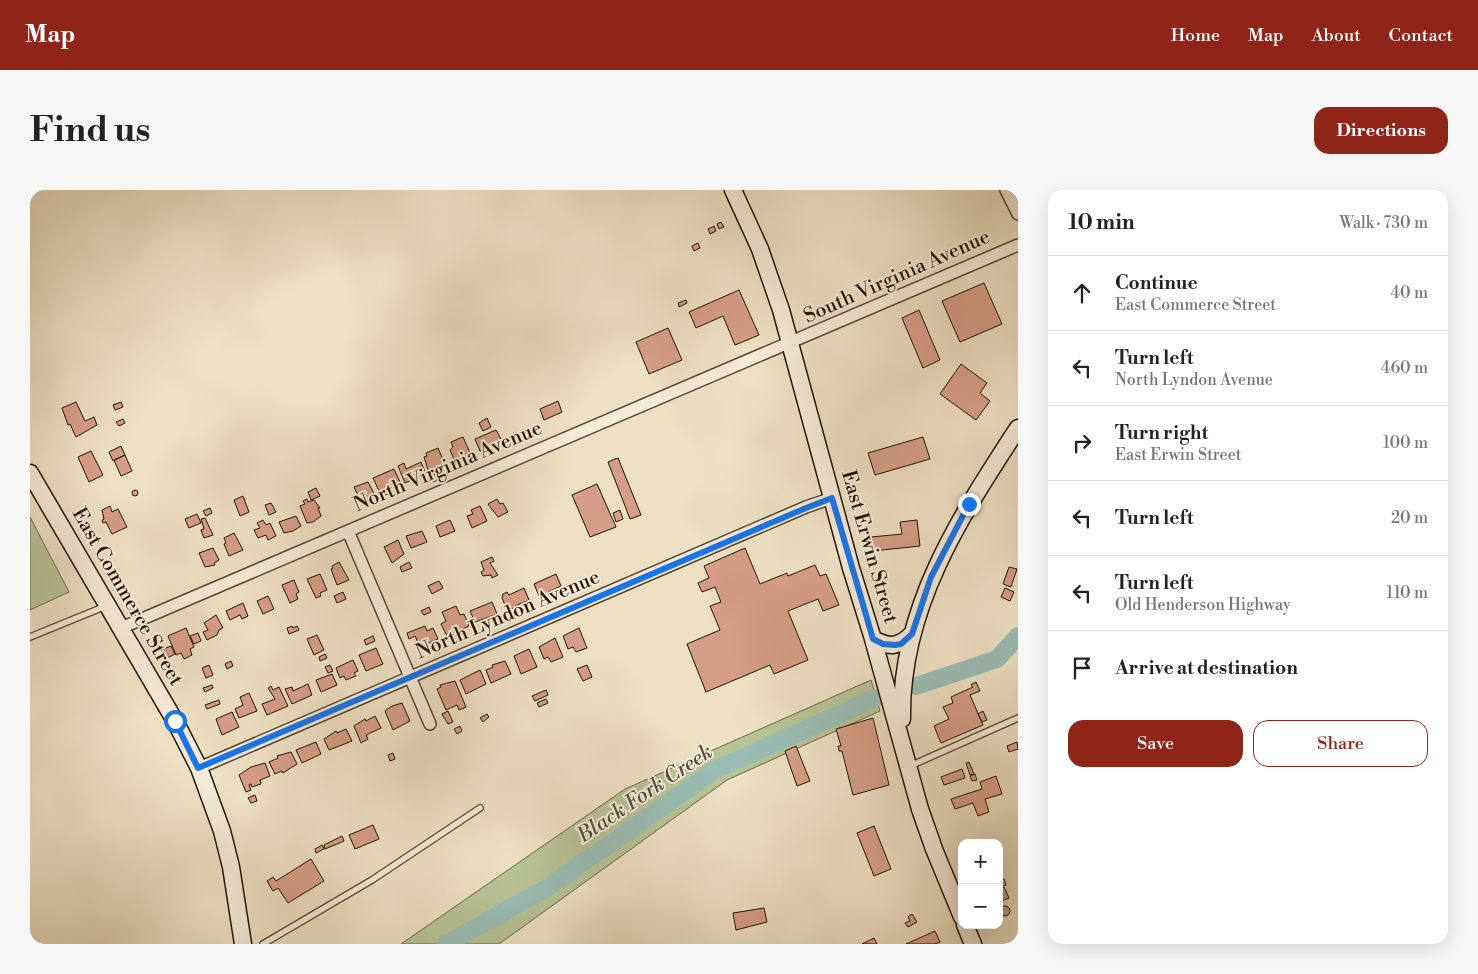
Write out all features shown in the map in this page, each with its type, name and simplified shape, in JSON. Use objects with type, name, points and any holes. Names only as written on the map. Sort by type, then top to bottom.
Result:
[{"type":"main road","name":"East Erwin Street","points":[[733,190],[760,249],[791,343],[832,498],[909,767],[934,849],[958,907]]},
{"type":"main road","points":[[903,744],[902,700],[912,634],[924,593],[939,558],[969,504],[1018,428]]},
{"type":"main road","name":"East Commerce Street","points":[[30,473],[175,721],[198,768],[219,823],[231,867],[243,944]]},
{"type":"main road","points":[[873,639],[883,644],[895,645],[901,644],[912,634]]},
{"type":"main road","points":[[967,929],[973,944]]},
{"type":"street","points":[[1006,190],[1018,214]]},
{"type":"street","name":"South Virginia Avenue","points":[[791,343],[1018,244]]},
{"type":"street","name":"North Virginia Avenue","points":[[122,628],[766,351],[791,343]]},
{"type":"street","name":"North Lyndon Avenue","points":[[198,768],[832,498]]},
{"type":"street","points":[[348,531],[430,724]]},
{"type":"lane","points":[[30,637],[108,605]]},
{"type":"lane","points":[[909,767],[1018,718]]},
{"type":"lane","points":[[263,944],[372,880],[480,808]]},
{"type":"green space","points":[[30,517],[69,592],[30,610]]},
{"type":"green space","points":[[871,680],[880,711],[727,780],[499,944],[401,944],[625,789]]},
{"type":"building","points":[[721,222],[724,227],[719,229],[717,224]]},
{"type":"building","points":[[714,226],[716,231],[710,234],[708,229]]},
{"type":"building","points":[[698,243],[700,248],[694,251],[692,246]]},
{"type":"building","points":[[984,283],[1002,324],[960,342],[942,301]]},
{"type":"building","points":[[739,290],[759,335],[735,345],[723,316],[696,328],[689,312]]},
{"type":"building","points":[[686,300],[687,303],[679,307],[678,303]]},
{"type":"building","points":[[919,310],[940,360],[923,368],[902,318]]},
{"type":"building","points":[[668,328],[682,360],[649,374],[636,342]]},
{"type":"building","points":[[961,364],[987,383],[980,393],[990,401],[976,420],[940,394]]},
{"type":"building","points":[[558,401],[562,412],[544,420],[540,409]]},
{"type":"building","points":[[76,402],[85,421],[94,417],[97,425],[76,437],[70,424],[68,425],[62,408]]},
{"type":"building","points":[[121,402],[123,407],[115,410],[113,405]]},
{"type":"building","points":[[487,418],[491,427],[483,431],[479,423]]},
{"type":"building","points":[[123,419],[125,423],[119,426],[116,422]]},
{"type":"building","points":[[496,430],[502,441],[480,451],[475,439]]},
{"type":"building","points":[[463,437],[471,455],[455,462],[450,450],[453,447],[451,442]]},
{"type":"building","points":[[923,437],[930,459],[875,475],[868,453]]},
{"type":"building","points":[[121,446],[125,455],[113,461],[109,452]]},
{"type":"building","points":[[438,448],[446,467],[429,473],[424,457],[427,456],[426,453]]},
{"type":"building","points":[[91,451],[103,475],[89,482],[78,457]]},
{"type":"building","points":[[125,455],[132,471],[121,476],[114,460]]},
{"type":"building","points":[[618,458],[641,515],[630,519],[608,462]]},
{"type":"building","points":[[421,462],[426,474],[405,483],[398,466],[404,463],[406,469]]},
{"type":"building","points":[[394,469],[401,484],[388,491],[389,494],[381,495],[373,478]]},
{"type":"building","points":[[434,472],[437,480],[433,482],[430,474]]},
{"type":"building","points":[[368,482],[376,497],[362,504],[354,487]]},
{"type":"building","points":[[597,484],[616,527],[590,537],[572,495]]},
{"type":"building","points":[[316,488],[320,496],[311,500],[308,492]]},
{"type":"building","points":[[135,490],[138,493],[135,496],[132,493]]},
{"type":"building","points":[[243,496],[249,512],[240,516],[234,500]]},
{"type":"building","points":[[307,499],[308,502],[314,500],[320,508],[318,508],[321,516],[313,522],[307,523],[300,506],[305,504],[303,501]]},
{"type":"building","points":[[497,499],[500,504],[503,503],[508,512],[498,517],[488,504]]},
{"type":"building","points":[[271,503],[276,512],[269,515],[265,505]]},
{"type":"building","points":[[110,506],[112,512],[118,509],[127,527],[112,534],[106,522],[103,523],[102,520],[104,519],[102,510]]},
{"type":"building","points":[[480,506],[487,521],[472,528],[467,516],[473,514],[471,510]]},
{"type":"building","points":[[210,508],[212,513],[206,516],[203,511]]},
{"type":"building","points":[[620,510],[623,519],[616,522],[613,513]]},
{"type":"building","points":[[197,514],[201,523],[189,528],[185,519]]},
{"type":"building","points":[[296,516],[301,526],[293,531],[284,533],[279,522]]},
{"type":"building","points":[[205,518],[213,535],[204,538],[201,530],[204,529],[201,519]]},
{"type":"building","points":[[263,520],[266,525],[270,523],[276,536],[268,540],[266,535],[258,538],[254,530],[260,528],[257,523]]},
{"type":"building","points":[[450,520],[455,531],[440,537],[436,526]]},
{"type":"building","points":[[917,520],[920,546],[873,551],[871,537],[902,534],[900,522]]},
{"type":"building","points":[[422,531],[427,542],[411,548],[406,536]]},
{"type":"building","points":[[234,533],[243,550],[229,556],[224,544],[226,543],[224,538]]},
{"type":"building","points":[[398,540],[404,554],[392,563],[384,547]]},
{"type":"building","points":[[213,548],[219,560],[214,563],[215,565],[205,567],[199,553]]},
{"type":"building","points":[[745,548],[760,584],[787,573],[788,576],[815,565],[820,576],[826,574],[839,605],[823,611],[818,599],[788,611],[808,660],[774,674],[770,665],[706,692],[687,644],[720,630],[710,606],[721,602],[715,587],[702,592],[698,583],[709,578],[704,566]]},
{"type":"building","points":[[492,557],[494,561],[490,563],[498,575],[492,578],[491,575],[483,576],[481,572],[484,570],[481,562]]},
{"type":"building","points":[[339,562],[349,580],[337,585],[331,569],[333,568],[332,566]]},
{"type":"building","points":[[409,562],[412,568],[402,572],[400,567]]},
{"type":"building","points":[[1009,567],[1017,569],[1011,587],[1003,584]]},
{"type":"building","points":[[320,574],[327,590],[320,593],[321,596],[316,598],[307,579]]},
{"type":"building","points":[[556,574],[561,586],[548,592],[549,594],[539,596],[534,584]]},
{"type":"building","points":[[294,580],[299,592],[296,594],[298,599],[290,603],[282,585]]},
{"type":"building","points":[[439,581],[443,588],[432,594],[428,586]]},
{"type":"building","points":[[524,588],[529,600],[515,606],[516,608],[507,610],[502,598],[503,594],[507,592],[509,595]]},
{"type":"building","points":[[1005,588],[1014,592],[1010,601],[1001,597]]},
{"type":"building","points":[[343,592],[346,599],[337,603],[334,596]]},
{"type":"building","points":[[268,596],[274,609],[263,614],[257,601]]},
{"type":"building","points":[[492,602],[497,614],[475,622],[470,611]]},
{"type":"building","points":[[243,603],[248,616],[242,619],[240,615],[230,620],[226,611]]},
{"type":"building","points":[[456,606],[460,615],[464,614],[469,626],[447,636],[441,624],[446,621],[442,612]]},
{"type":"building","points":[[429,607],[431,612],[424,615],[421,611]]},
{"type":"building","points":[[216,615],[223,628],[219,630],[217,635],[207,640],[203,632],[208,630],[204,623]]},
{"type":"building","points":[[292,626],[293,628],[297,626],[299,630],[289,634],[287,628]]},
{"type":"building","points":[[425,626],[427,631],[433,628],[438,639],[420,647],[415,636],[409,639],[407,633]]},
{"type":"building","points":[[186,628],[194,647],[190,649],[192,655],[184,659],[181,653],[176,655],[168,636]]},
{"type":"building","points":[[579,628],[587,648],[576,652],[573,647],[568,649],[563,636]]},
{"type":"building","points":[[198,633],[201,641],[194,644],[190,636]]},
{"type":"building","points":[[317,635],[324,650],[314,655],[307,639]]},
{"type":"building","points":[[373,636],[375,641],[366,645],[364,640]]},
{"type":"building","points":[[555,638],[563,657],[551,662],[548,657],[544,659],[539,647]]},
{"type":"building","points":[[171,646],[175,654],[167,658],[163,649]]},
{"type":"building","points":[[376,648],[383,664],[366,671],[359,655]]},
{"type":"building","points":[[529,649],[537,667],[521,674],[514,656]]},
{"type":"building","points":[[325,654],[327,658],[320,661],[319,657]]},
{"type":"building","points":[[353,660],[358,671],[354,673],[356,676],[346,680],[344,676],[340,678],[336,668]]},
{"type":"building","points":[[231,661],[233,666],[227,669],[225,664]]},
{"type":"building","points":[[505,661],[511,674],[491,683],[486,670],[493,667],[492,665]]},
{"type":"building","points":[[209,665],[213,675],[206,678],[202,668]]},
{"type":"building","points":[[330,665],[333,671],[328,673],[325,667]]},
{"type":"building","points":[[587,665],[592,677],[583,681],[577,669]]},
{"type":"building","points":[[480,670],[486,684],[466,694],[460,680]]},
{"type":"building","points":[[332,674],[337,685],[321,692],[316,680]]},
{"type":"building","points":[[455,681],[466,707],[459,710],[457,705],[446,710],[437,689],[441,687],[440,685]]},
{"type":"building","points":[[976,682],[980,691],[970,695],[983,725],[941,743],[934,726],[949,719],[943,707],[953,703],[951,697],[973,687],[971,685]]},
{"type":"building","points":[[308,684],[312,695],[292,704],[285,689],[292,687],[293,691]]},
{"type":"building","points":[[212,685],[213,688],[205,692],[203,688]]},
{"type":"building","points":[[271,686],[273,690],[279,687],[288,706],[267,715],[262,704],[275,699],[268,688]]},
{"type":"building","points":[[546,690],[548,695],[535,701],[532,696]]},
{"type":"building","points":[[249,693],[257,711],[239,718],[235,709],[243,705],[240,697]]},
{"type":"building","points":[[546,699],[548,703],[539,707],[537,703]]},
{"type":"building","points":[[219,700],[220,704],[207,709],[205,705]]},
{"type":"building","points":[[402,703],[410,721],[393,730],[385,711],[392,706]]},
{"type":"building","points":[[448,711],[453,722],[448,724],[442,714]]},
{"type":"building","points":[[983,711],[987,720],[982,722],[978,714]]},
{"type":"building","points":[[232,712],[239,727],[222,735],[216,719]]},
{"type":"building","points":[[487,714],[489,717],[483,722],[480,718]]},
{"type":"building","points":[[375,716],[381,728],[366,735],[368,739],[361,743],[354,726],[365,719],[366,721]]},
{"type":"building","points":[[873,718],[889,785],[853,795],[842,751],[839,751],[838,746],[841,746],[836,729]]},
{"type":"building","points":[[460,726],[462,731],[457,734],[454,729]]},
{"type":"building","points":[[346,729],[352,741],[329,750],[324,739],[336,731],[337,733]]},
{"type":"building","points":[[316,742],[321,754],[302,763],[296,750]]},
{"type":"building","points":[[1017,742],[1018,749],[1009,752],[1007,746]]},
{"type":"building","points":[[796,746],[810,781],[797,786],[785,751]]},
{"type":"building","points":[[291,752],[297,764],[283,773],[282,771],[275,774],[269,762],[278,758],[277,756]]},
{"type":"building","points":[[393,753],[395,759],[390,761],[388,755]]},
{"type":"building","points":[[969,762],[974,774],[970,775],[966,763]]},
{"type":"building","points":[[265,763],[270,776],[260,780],[261,784],[252,787],[251,784],[249,785],[251,790],[246,792],[239,775],[251,767]]},
{"type":"building","points":[[962,769],[965,778],[944,785],[941,777]]},
{"type":"building","points":[[975,774],[977,780],[972,781],[970,776]]},
{"type":"building","points":[[996,776],[1002,794],[985,799],[989,812],[978,816],[973,803],[955,809],[951,799],[982,789],[980,782]]},
{"type":"building","points":[[255,795],[257,801],[251,803],[248,798]]},
{"type":"building","points":[[373,825],[379,839],[355,849],[349,835]]},
{"type":"building","points":[[874,826],[891,869],[874,876],[857,833]]},
{"type":"building","points":[[342,836],[344,841],[325,849],[324,845]]},
{"type":"building","points":[[322,845],[324,849],[316,853],[315,849]]},
{"type":"building","points":[[311,859],[324,881],[288,903],[278,888],[273,891],[267,881],[273,877],[276,881]]},
{"type":"building","points":[[1003,887],[1009,898],[1003,900]]},
{"type":"building","points":[[1003,906],[1007,906],[1010,909],[1009,915],[1003,916]]},
{"type":"building","points":[[764,908],[767,922],[736,930],[733,913]]},
{"type":"building","points":[[912,914],[917,922],[908,927],[905,923],[910,921],[908,917]]},
{"type":"building","points":[[935,931],[940,942],[935,944],[906,944]]},
{"type":"building","points":[[874,938],[877,944],[862,944]]},
{"type":"waterway","name":"Black Fork Creek","points":[[916,686],[997,659],[1018,636]]},
{"type":"waterway","name":"Black Fork Creek","points":[[446,944],[547,888],[715,770],[876,698]]},
{"type":"route","points":[[175,721],[198,768],[832,498],[873,639],[889,646],[901,644],[912,634],[924,593],[939,558],[969,504]]}]
